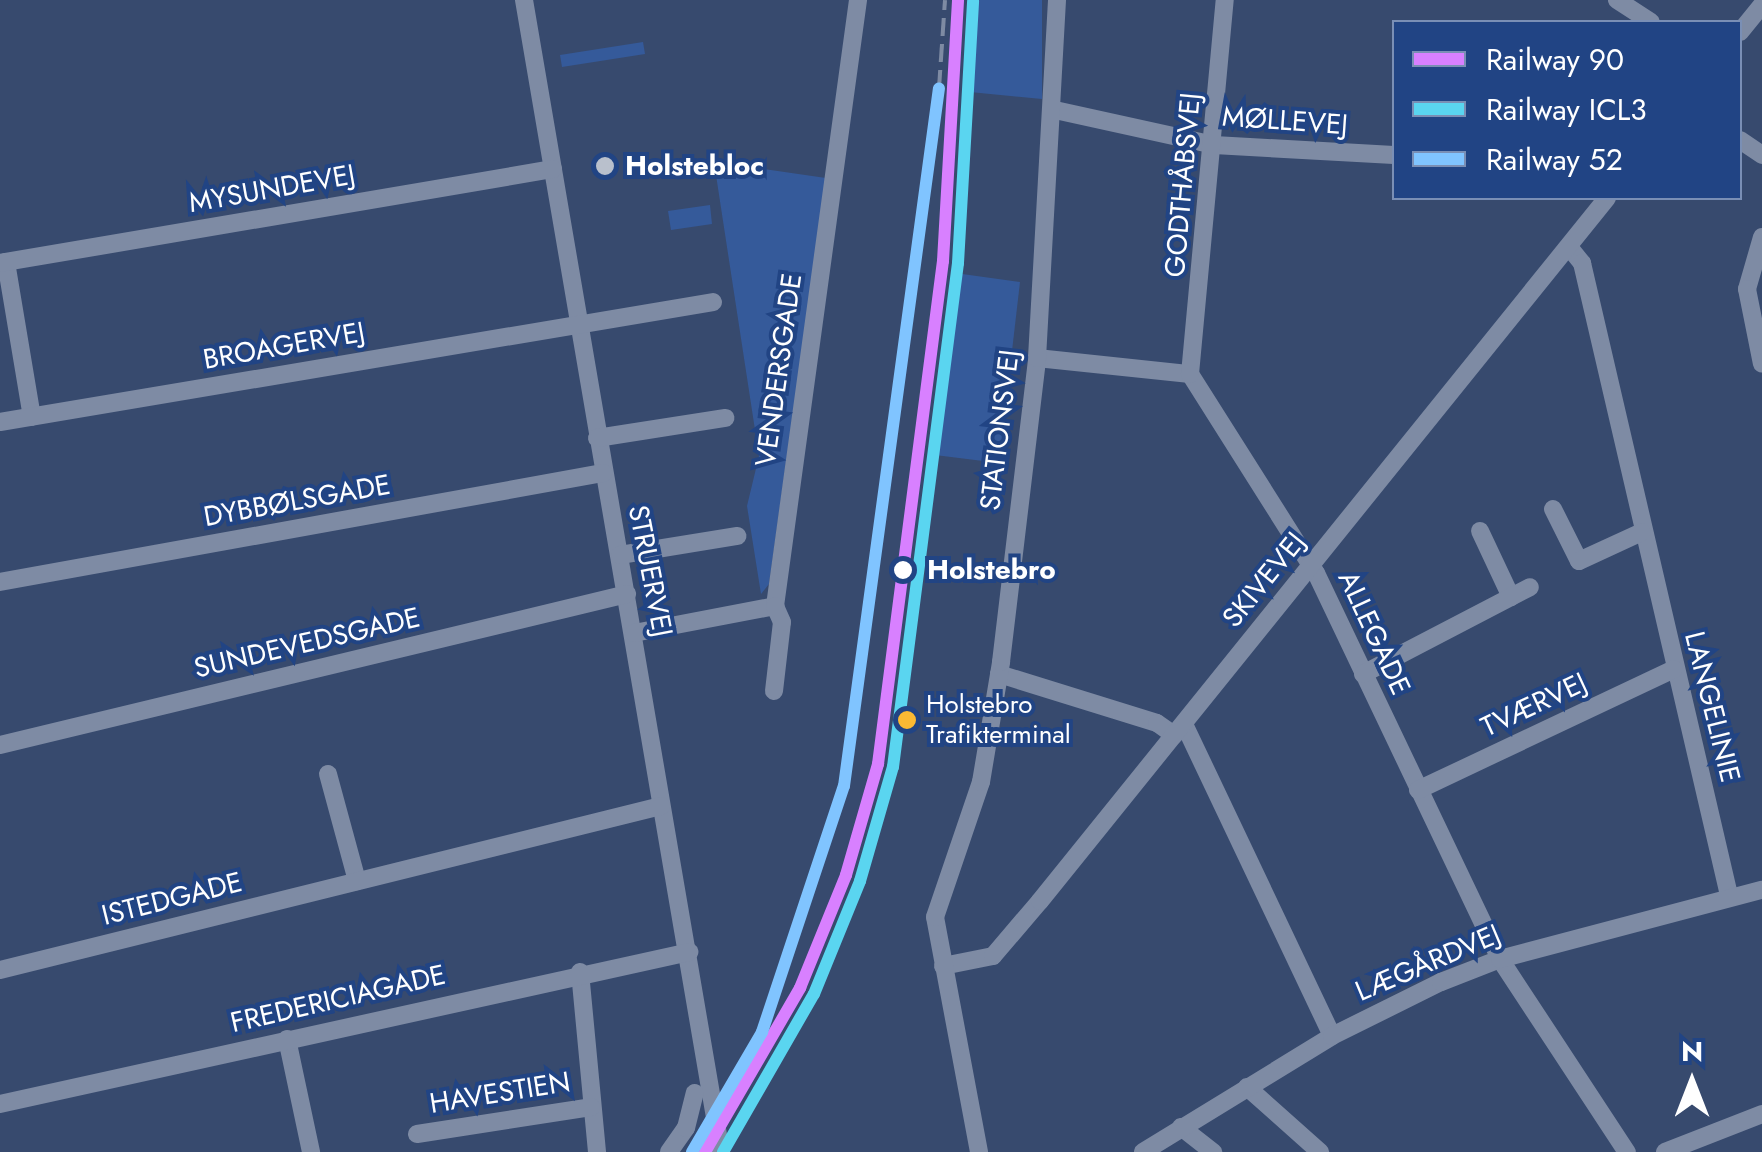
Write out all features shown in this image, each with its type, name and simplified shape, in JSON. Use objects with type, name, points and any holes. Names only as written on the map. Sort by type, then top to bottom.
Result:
[{"type":"street","name":"STRUERVEJ","points":[[524,0],[721,1152]]},
{"type":"street","name":"VENDERSGADE","points":[[774,691],[782,622],[775,606],[858,0]]},
{"type":"street","name":"STATIONSVEJ","points":[[978,1152],[943,966],[938,893],[981,782],[999,674],[1037,358],[1056,110],[1057,0]]},
{"type":"street","name":"GODTHÅBSVEJ","points":[[1190,374],[1214,144],[1224,0]]},
{"type":"street","points":[[1617,0],[1648,20]]},
{"type":"street","points":[[1742,30],[1762,5]]},
{"type":"street","name":"MØLLEVEJ","points":[[1056,110],[1214,144],[1392,155]]},
{"type":"street","name":"MYSUNDEVEJ","points":[[3,263],[553,169]]},
{"type":"street","name":"SKIVEVEJ","points":[[943,966],[993,956],[1605,200]]},
{"type":"street","points":[[1762,237],[1747,288],[1762,364]]},
{"type":"street","name":"LANGELINIE","points":[[1569,247],[1582,263],[1730,895]]},
{"type":"street","points":[[3,263],[32,417]]},
{"type":"street","name":"BROAGERVEJ","points":[[0,422],[713,302]]},
{"type":"street","points":[[1037,358],[1190,374]]},
{"type":"street","name":"ALLEGADE","points":[[1190,374],[1312,565],[1500,959],[1626,1152]]},
{"type":"street","points":[[597,438],[724,418]]},
{"type":"street","name":"DYBBØLSGADE","points":[[0,582],[603,473]]},
{"type":"street","points":[[1553,509],[1579,562],[1642,532]]},
{"type":"street","points":[[1480,531],[1511,596]]},
{"type":"street","points":[[620,556],[737,536]]},
{"type":"street","points":[[1363,674],[1530,588]]},
{"type":"street","name":"SUNDEVEDSGADE","points":[[0,745],[627,594]]},
{"type":"street","points":[[634,633],[775,606]]},
{"type":"street","name":"TVÆRVEJ","points":[[1418,790],[1674,669]]},
{"type":"street","points":[[999,674],[1179,729],[1332,1036]]},
{"type":"street","points":[[328,774],[357,881]]},
{"type":"street","name":"ISTEDGADE","points":[[0,970],[661,806]]},
{"type":"street","name":"LÆGÅRDVEJ","points":[[1142,1152],[1332,1036],[1500,959],[1730,895],[1762,890]]},
{"type":"street","name":"FREDERICIAGADE","points":[[0,1104],[580,972],[689,952]]},
{"type":"street","points":[[580,972],[597,1152]]},
{"type":"street","points":[[287,1039],[311,1152]]},
{"type":"street","points":[[1247,1087],[1320,1152]]},
{"type":"street","points":[[669,1152],[686,1128],[695,1093]]},
{"type":"street","name":"HAVESTIEN","points":[[418,1134],[591,1107]]},
{"type":"street","points":[[1665,1152],[1762,1114]]},
{"type":"street","points":[[1180,1126],[1213,1152]]},
{"type":"shaded area","points":[[975,0],[1042,0],[1042,99],[970,92]]},
{"type":"shaded area","points":[[643,42],[645,54],[562,67],[560,55]]},
{"type":"shaded area","points":[[714,162],[826,178],[769,584],[761,594],[747,506],[759,456]]},
{"type":"shaded area","points":[[710,205],[712,224],[671,230],[668,211]]},
{"type":"shaded area","points":[[955,273],[1020,282],[999,463],[935,455]]},
{"type":"railway","points":[[939,88],[945,0]]},
{"type":"rail line","name":"90","points":[[705,1152],[800,988],[846,875],[878,764],[943,261],[958,0]]},
{"type":"rail line","name":"ICL3","points":[[723,1152],[814,994],[860,881],[893,767],[958,263],[973,1]]},
{"type":"rail line","name":"52","points":[[692,1152],[762,1032],[844,786],[939,88]]},
{"type":"place","name":"Holstebloc","points":[[605,166]]},
{"type":"place","name":"Holstebro","points":[[903,570]]},
{"type":"place","name":"Holstebro Trafikterminal","points":[[907,720]]}]
